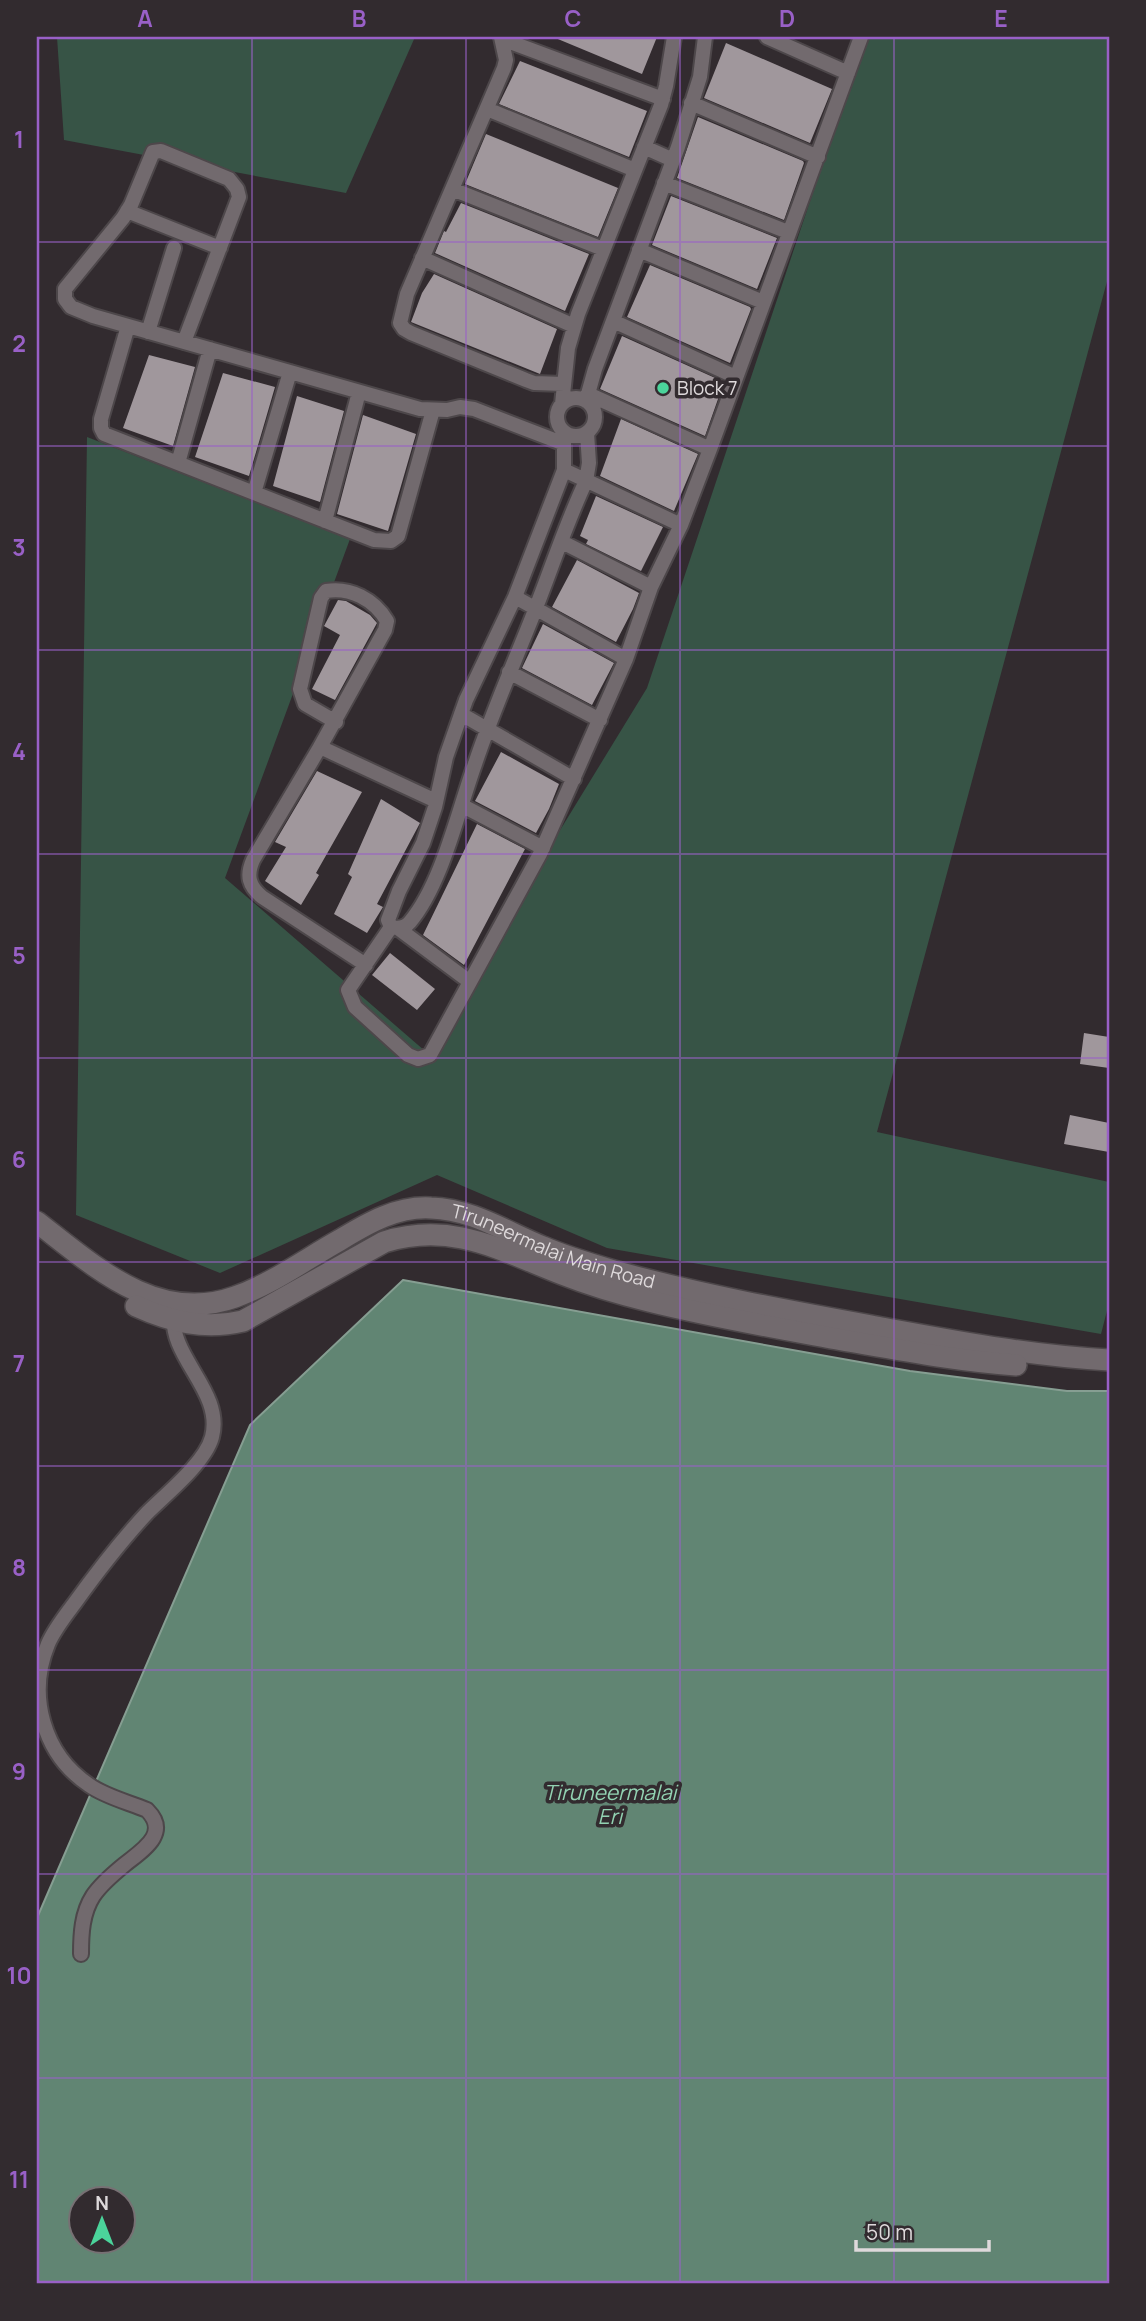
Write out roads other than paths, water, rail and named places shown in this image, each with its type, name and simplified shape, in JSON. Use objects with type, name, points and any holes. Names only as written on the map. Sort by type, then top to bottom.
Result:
[{"type":"main road","name":"Tiruneermalai Main Road","points":[[37,1239],[109,1291],[146,1310],[174,1312],[236,1297],[253,1290],[373,1221],[401,1210],[444,1209],[475,1217],[588,1264],[721,1297],[992,1348],[1109,1361]]},
{"type":"main road","name":"Tiruneermalai Main Road","points":[[37,1222],[117,1282],[174,1312]]},
{"type":"street","points":[[470,982],[395,928],[388,920],[423,843],[446,757],[461,715],[515,597],[564,470],[563,438],[557,415],[562,404],[568,348],[603,249],[663,99],[674,37]]},
{"type":"street","points":[[705,37],[699,77],[673,160],[587,397],[595,416],[587,433],[589,463],[586,481],[509,672],[473,768],[463,806],[432,884],[408,925],[395,928],[348,990],[355,1007],[408,1055],[418,1059],[430,1055],[543,848],[600,720],[626,659],[651,587],[681,525],[861,37]]},
{"type":"street","points":[[767,37],[848,73]]},
{"type":"street","points":[[502,38],[663,99]]},
{"type":"street","points":[[502,38],[506,60],[422,258],[400,313],[400,323],[404,329],[534,383],[564,384]]},
{"type":"street","points":[[691,103],[818,157]]},
{"type":"street","points":[[487,109],[635,170]]},
{"type":"street","points":[[644,147],[673,160]]},
{"type":"street","points":[[184,342],[239,197],[237,189],[229,179],[169,153],[153,152],[127,211],[65,289],[65,299],[71,307],[93,316],[148,332],[359,391],[420,409],[474,409],[563,438],[587,433]]},
{"type":"street","points":[[664,183],[788,232]]},
{"type":"street","points":[[452,189],[603,249]]},
{"type":"street","points":[[127,211],[219,248]]},
{"type":"street","points":[[148,332],[174,248]]},
{"type":"street","points":[[639,250],[763,302]]},
{"type":"street","points":[[422,258],[574,326]]},
{"type":"street","points":[[613,321],[736,377]]},
{"type":"street","points":[[128,326],[101,419],[104,434],[374,540],[391,541],[398,536],[433,410]]},
{"type":"street","points":[[178,463],[210,349]]},
{"type":"street","points":[[254,493],[290,372]]},
{"type":"street","points":[[325,521],[359,391]]},
{"type":"street","points":[[562,404],[574,398],[587,397],[710,449]]},
{"type":"street","points":[[564,470],[681,525]]},
{"type":"street","points":[[562,542],[651,587]]},
{"type":"street","points":[[336,722],[306,704],[300,689],[321,598],[326,591],[346,589],[375,604],[387,621],[385,630],[336,722],[253,860],[249,881],[253,890],[262,897],[366,964]]},
{"type":"street","points":[[515,597],[626,659]]},
{"type":"street","points":[[509,672],[600,720]]},
{"type":"street","points":[[461,715],[574,779]]},
{"type":"street","points":[[320,747],[436,801]]},
{"type":"street","points":[[463,806],[543,848]]},
{"type":"street","points":[[81,1954],[83,1921],[93,1896],[107,1880],[142,1852],[155,1834],[157,1825],[154,1816],[147,1810],[89,1785],[71,1770],[53,1747],[44,1727],[40,1704],[41,1673],[48,1644],[106,1560],[202,1456],[213,1435],[211,1405],[175,1334],[174,1312]]},
{"type":"water","name":"Tiruneermalai Eri","points":[[403,1280],[910,1371],[1067,1391],[1109,1391],[1109,2284],[37,2284],[37,1918],[250,1425]]},
{"type":"place","name":"Block 7","points":[[663,388]]}]
